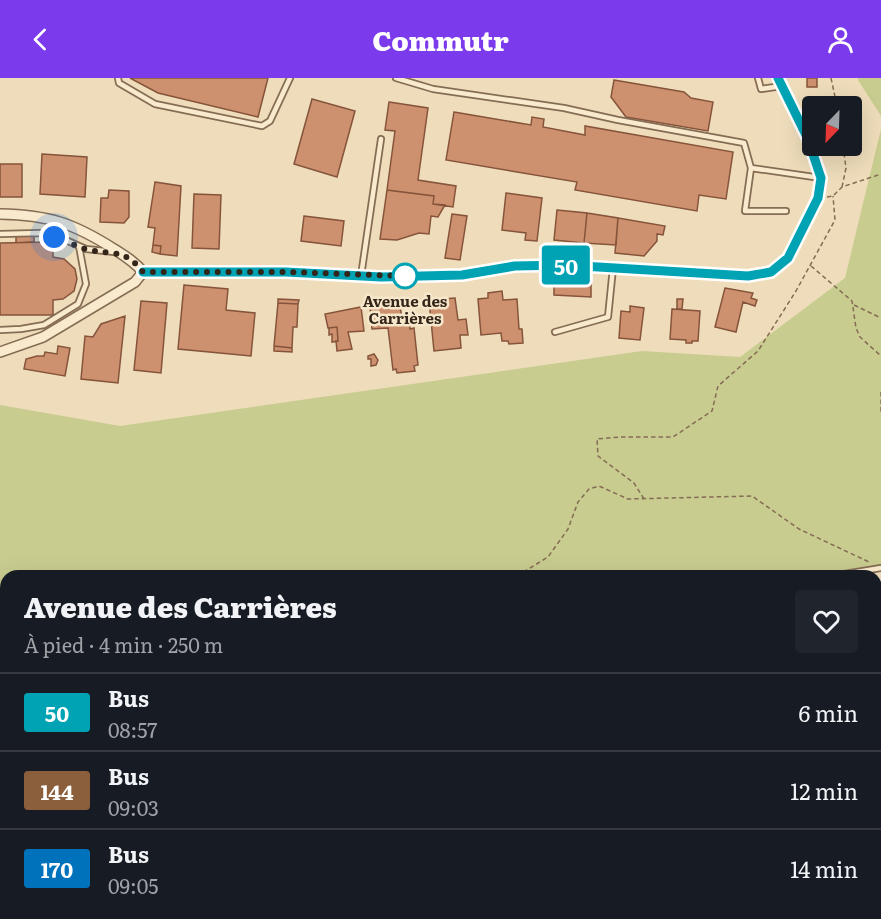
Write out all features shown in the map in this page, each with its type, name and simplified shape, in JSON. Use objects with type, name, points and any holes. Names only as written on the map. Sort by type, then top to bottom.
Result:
[{"type":"street","points":[[143,272],[286,272],[361,276],[462,275],[515,266],[565,265],[748,276],[771,272],[788,258],[818,198],[821,178],[808,139],[780,82]]},
{"type":"street","points":[[0,214],[28,215],[60,221],[92,235],[137,263],[143,272]]},
{"type":"street","points":[[0,352],[44,337],[135,282],[143,272]]},
{"type":"lane","points":[[118,78],[119,83],[155,104],[262,126],[270,121],[290,78]]},
{"type":"lane","points":[[396,78],[433,89],[564,108],[744,143],[751,168],[745,211],[786,211]]},
{"type":"lane","points":[[758,78],[761,89],[780,82]]},
{"type":"lane","points":[[361,276],[381,139]]},
{"type":"lane","points":[[751,168],[821,178]]},
{"type":"lane","points":[[0,234],[40,234],[90,250],[120,253]]},
{"type":"lane","points":[[0,330],[45,325],[78,304],[86,284],[78,246]]},
{"type":"lane","points":[[555,332],[608,317],[613,268]]},
{"type":"path","points":[[831,78],[835,96]]},
{"type":"path","points":[[842,187],[846,168],[844,156]]},
{"type":"path","points":[[818,198],[832,196],[842,187],[881,174]]},
{"type":"path","points":[[644,499],[634,483],[598,456],[597,439],[673,437],[712,411],[718,386],[758,351],[810,266],[835,219],[832,196]]},
{"type":"path","points":[[810,266],[852,301],[856,328],[860,337],[881,356]]},
{"type":"path","points":[[854,305],[881,318]]},
{"type":"path","points":[[881,392],[881,413]]},
{"type":"path","points":[[527,570],[548,557],[568,529],[578,502],[589,489],[599,486],[628,499],[752,496],[799,529],[871,563]]},
{"type":"green space","points":[[858,78],[881,78],[881,116],[858,80]]},
{"type":"green space","points":[[881,129],[881,565],[847,570],[0,570],[0,405],[120,426],[642,351],[740,357],[845,278]]},
{"type":"building","points":[[130,78],[268,78],[258,117],[158,93]]},
{"type":"building","points":[[807,78],[817,78],[817,87],[807,87]]},
{"type":"building","points":[[614,80],[684,92],[691,98],[713,102],[708,131],[626,117],[611,97]]},
{"type":"building","points":[[312,99],[355,111],[337,177],[294,164]]},
{"type":"building","points":[[389,102],[428,108],[418,180],[456,186],[453,207],[433,204],[434,196],[387,190],[395,131],[385,130]]},
{"type":"building","points":[[454,112],[531,125],[532,117],[544,119],[543,127],[585,135],[585,126],[733,152],[726,199],[699,195],[697,211],[575,190],[577,182],[446,160]]},
{"type":"building","points":[[42,154],[87,157],[85,197],[40,194]]},
{"type":"building","points":[[0,164],[22,164],[22,197],[0,197]]},
{"type":"building","points":[[155,182],[181,186],[177,256],[160,254],[161,246],[153,245],[155,228],[148,227]]},
{"type":"building","points":[[109,190],[129,191],[129,217],[124,223],[100,222],[101,198],[108,198]]},
{"type":"building","points":[[387,190],[434,196],[433,204],[445,205],[438,217],[431,216],[429,234],[419,233],[397,240],[380,239]]},
{"type":"building","points":[[506,193],[542,198],[537,241],[525,240],[526,233],[502,230]]},
{"type":"building","points":[[194,194],[221,195],[219,249],[192,248]]},
{"type":"building","points":[[557,210],[587,213],[584,243],[554,240]]},
{"type":"building","points":[[587,213],[618,218],[616,245],[584,243]]},
{"type":"building","points":[[452,214],[467,216],[460,260],[445,258]]},
{"type":"building","points":[[304,216],[344,221],[341,246],[301,241]]},
{"type":"building","points":[[618,218],[665,226],[663,235],[657,234],[657,241],[644,256],[615,253]]},
{"type":"building","points":[[16,236],[34,236],[34,242],[16,243]]},
{"type":"building","points":[[53,242],[53,257],[64,259],[75,269],[77,279],[74,291],[63,299],[53,300],[53,315],[0,315],[0,243]]},
{"type":"building","points":[[153,245],[161,246],[160,254],[152,252]]},
{"type":"building","points":[[554,281],[591,283],[591,297],[554,295]]},
{"type":"building","points":[[184,285],[228,289],[226,310],[255,313],[251,356],[178,349]]},
{"type":"building","points":[[725,288],[753,293],[751,298],[757,300],[755,306],[743,302],[736,332],[715,327]]},
{"type":"building","points":[[502,291],[503,300],[517,299],[519,329],[522,329],[523,343],[509,344],[508,341],[502,341],[501,333],[481,335],[478,299],[488,298],[488,293]]},
{"type":"building","points":[[455,298],[458,320],[466,319],[468,335],[460,335],[461,348],[434,351],[429,300]]},
{"type":"building","points":[[278,299],[299,300],[298,304],[278,303]]},
{"type":"building","points":[[677,299],[683,299],[682,309],[677,309]]},
{"type":"building","points":[[141,301],[167,303],[161,373],[134,370]]},
{"type":"building","points":[[278,303],[298,304],[297,327],[293,327],[292,348],[274,346]]},
{"type":"building","points":[[385,304],[386,309],[400,307],[402,318],[409,318],[410,329],[414,328],[418,365],[414,366],[415,371],[397,373],[396,369],[393,370],[388,328],[372,329],[370,306]]},
{"type":"building","points":[[630,306],[644,308],[640,340],[619,338],[621,311],[630,312]]},
{"type":"building","points":[[361,307],[364,331],[348,332],[352,349],[337,351],[337,327],[328,328],[325,314]]},
{"type":"building","points":[[672,309],[700,311],[698,341],[686,343],[686,340],[670,339]]},
{"type":"building","points":[[125,316],[118,383],[81,379],[85,336],[93,337],[101,324]]},
{"type":"building","points":[[337,327],[338,341],[332,342],[329,328]]},
{"type":"building","points":[[58,346],[70,348],[65,376],[24,369],[26,359],[44,356],[45,352],[57,354]]},
{"type":"building","points":[[274,346],[292,348],[292,352],[274,351]]},
{"type":"building","points":[[374,354],[378,360],[376,365],[371,366],[371,359],[368,359],[368,356]]},
{"type":"bus line","name":"50","points":[[143,272],[286,272],[381,277],[462,275],[515,266],[565,265],[748,276],[771,272],[788,258],[809,219],[818,198],[821,178],[808,139],[778,78]]},
{"type":"place","name":"Avenue des Carrières","points":[[405,276]]},
{"type":"route","points":[[54,237],[90,250],[120,253],[137,263],[143,272],[286,272],[381,277],[405,276]]}]
